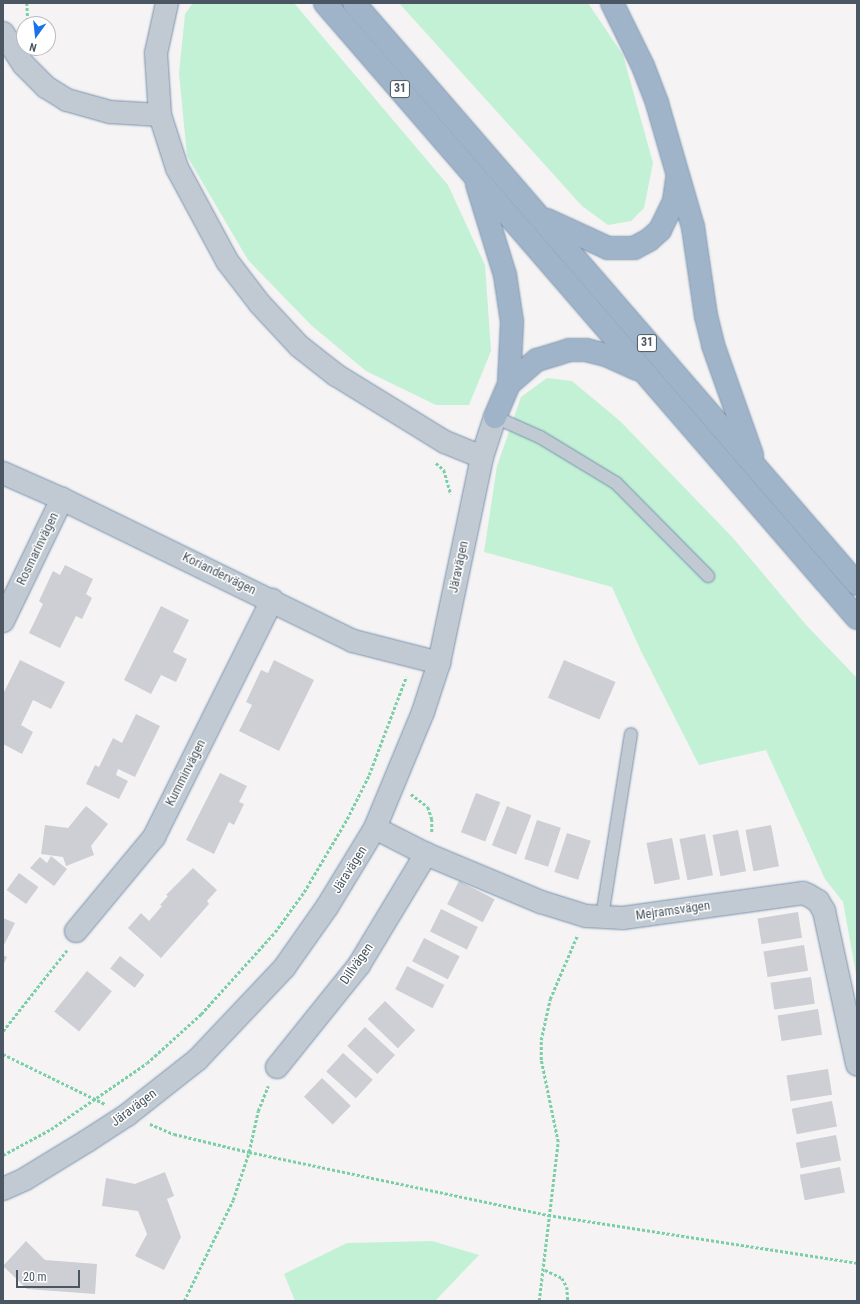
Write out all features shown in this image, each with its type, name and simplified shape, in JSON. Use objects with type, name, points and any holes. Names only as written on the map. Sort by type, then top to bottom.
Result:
[{"type":"highway","name":"31","points":[[325,3],[857,618]]},
{"type":"highway","name":"31","points":[[354,3],[857,584]]},
{"type":"highway","points":[[612,3],[643,66],[657,103],[693,227],[706,316],[713,345],[757,470]]},
{"type":"highway","points":[[474,176],[510,297],[512,333],[509,384],[496,417]]},
{"type":"highway","points":[[538,216],[608,248],[634,248],[649,240],[660,230],[674,201],[678,176]]},
{"type":"highway","points":[[509,384],[537,360],[569,350],[586,350],[606,355],[646,374]]},
{"type":"street","points":[[167,3],[156,53],[160,115],[177,168],[227,261],[260,304],[299,346],[375,401],[445,442],[482,457]]},
{"type":"street","points":[[3,33],[24,65],[46,87],[67,100],[110,112],[160,115]]},
{"type":"street","name":"Järavägen","points":[[3,1189],[25,1179],[127,1115],[197,1060],[284,968],[327,907],[375,828],[423,712],[439,663],[482,457],[496,417]]},
{"type":"street","name":"Koriandervägen","points":[[3,473],[62,499],[272,600],[353,641],[439,663]]},
{"type":"street","name":"Rosmarinvägen","points":[[3,621],[62,499]]},
{"type":"street","name":"Kumminvägen","points":[[76,932],[154,837],[272,600]]},
{"type":"street","name":"Mejramsvägen","points":[[375,828],[426,854],[541,902],[594,916],[623,918],[803,893],[808,895],[818,901],[824,911],[857,1064]]},
{"type":"street","name":"Dillvägen","points":[[277,1067],[359,965],[426,854]]},
{"type":"lane","points":[[496,417],[540,437],[616,483],[708,576]]},
{"type":"lane","points":[[594,916],[631,734]]},
{"type":"path","points":[[27,3],[28,16]]},
{"type":"path","points":[[434,461],[444,470],[450,484],[452,500]]},
{"type":"path","points":[[3,1155],[51,1129],[147,1063],[201,1014],[275,932],[304,892],[347,819],[369,775],[413,657]]},
{"type":"path","points":[[369,775],[415,796],[428,807],[432,820],[432,832],[426,854]]},
{"type":"path","points":[[539,1301],[545,1270],[548,1215],[558,1142],[541,1060],[541,1040],[550,1000],[594,916]]},
{"type":"path","points":[[3,1031],[66,952],[76,932]]},
{"type":"path","points":[[3,1054],[127,1115],[174,1134],[249,1152],[548,1215],[857,1263]]},
{"type":"path","points":[[184,1301],[233,1200],[249,1152],[258,1111],[277,1067]]},
{"type":"path","points":[[545,1270],[562,1278],[567,1288],[568,1301]]},
{"type":"green space","points":[[193,3],[294,3],[448,185],[485,265],[491,351],[469,405],[436,405],[366,371],[311,325],[248,260],[187,156],[179,73],[185,14]]},
{"type":"green space","points":[[399,3],[588,3],[623,55],[653,163],[644,208],[631,221],[608,225],[582,206]]},
{"type":"green space","points":[[547,378],[572,381],[620,421],[733,538],[807,626],[857,678],[857,979],[843,902],[825,879],[766,750],[699,765],[641,651],[612,587],[484,552],[497,466],[521,397]]},
{"type":"green space","points":[[432,1241],[479,1255],[435,1301],[295,1301],[284,1274],[347,1243]]},
{"type":"building","points":[[65,565],[93,579],[86,594],[92,598],[82,619],[76,616],[60,648],[29,633],[43,604],[39,601],[53,571],[60,575]]},
{"type":"building","points":[[161,606],[189,620],[173,652],[187,659],[176,682],[161,675],[151,694],[124,680]]},
{"type":"building","points":[[20,660],[65,682],[51,709],[33,700],[21,725],[33,732],[22,754],[3,744],[3,694]]},
{"type":"building","points":[[274,660],[314,680],[279,751],[239,731],[252,705],[246,702],[261,670],[268,673]]},
{"type":"building","points":[[564,660],[616,682],[600,720],[548,698]]},
{"type":"building","points":[[136,714],[160,726],[135,777],[118,769],[116,775],[128,781],[119,799],[86,784],[95,765],[99,767],[113,738],[122,743]]},
{"type":"building","points":[[220,773],[247,786],[239,802],[244,804],[234,825],[229,822],[214,854],[186,840]]},
{"type":"building","points":[[476,793],[500,802],[485,842],[461,832]]},
{"type":"building","points":[[86,806],[108,824],[91,846],[94,855],[66,866],[63,857],[41,854],[45,825],[68,828]]},
{"type":"building","points":[[507,806],[531,815],[516,855],[492,845]]},
{"type":"building","points":[[537,820],[561,828],[548,867],[524,859]]},
{"type":"building","points":[[771,825],[779,866],[753,871],[745,830]]},
{"type":"building","points":[[738,830],[746,871],[720,876],[712,835]]},
{"type":"building","points":[[567,833],[591,841],[578,880],[554,872]]},
{"type":"building","points":[[705,834],[713,875],[687,880],[679,839]]},
{"type":"building","points":[[672,838],[680,879],[654,884],[646,843]]},
{"type":"building","points":[[51,856],[67,869],[54,886],[30,868],[40,857],[47,863]]},
{"type":"building","points":[[193,868],[217,890],[207,901],[209,904],[161,958],[128,928],[141,913],[149,921],[162,906],[160,905],[168,896],[166,895]]},
{"type":"building","points":[[19,873],[38,887],[26,904],[7,890]]},
{"type":"building","points":[[459,881],[495,899],[483,922],[447,904]]},
{"type":"building","points":[[441,909],[478,927],[467,949],[430,931]]},
{"type":"building","points":[[798,912],[802,938],[762,944],[758,918]]},
{"type":"building","points":[[3,918],[15,923],[3,947]]},
{"type":"building","points":[[424,938],[460,956],[448,979],[412,961]]},
{"type":"building","points":[[804,945],[808,971],[768,977],[764,951]]},
{"type":"building","points":[[3,955],[7,957],[3,966]]},
{"type":"building","points":[[120,956],[144,975],[135,988],[110,969]]},
{"type":"building","points":[[407,966],[444,985],[433,1008],[395,989]]},
{"type":"building","points":[[87,971],[112,991],[79,1032],[54,1011]]},
{"type":"building","points":[[811,977],[815,1004],[774,1009],[770,983]]},
{"type":"building","points":[[385,1001],[415,1030],[398,1048],[368,1019]]},
{"type":"building","points":[[818,1009],[822,1035],[782,1041],[778,1015]]},
{"type":"building","points":[[365,1027],[395,1055],[377,1074],[347,1046]]},
{"type":"building","points":[[343,1053],[373,1080],[356,1098],[326,1072]]},
{"type":"building","points":[[828,1069],[832,1095],[791,1101],[787,1076]]},
{"type":"building","points":[[322,1078],[351,1106],[333,1124],[304,1097]]},
{"type":"building","points":[[832,1101],[837,1127],[797,1134],[792,1109]]},
{"type":"building","points":[[836,1135],[841,1161],[801,1168],[796,1143]]},
{"type":"building","points":[[840,1167],[845,1193],[805,1200],[800,1175]]},
{"type":"building","points":[[165,1172],[174,1196],[167,1199],[181,1237],[164,1270],[135,1256],[147,1234],[138,1211],[102,1206],[106,1178],[135,1184]]},
{"type":"building","points":[[26,1241],[45,1260],[97,1264],[95,1294],[27,1289],[3,1266]]}]
